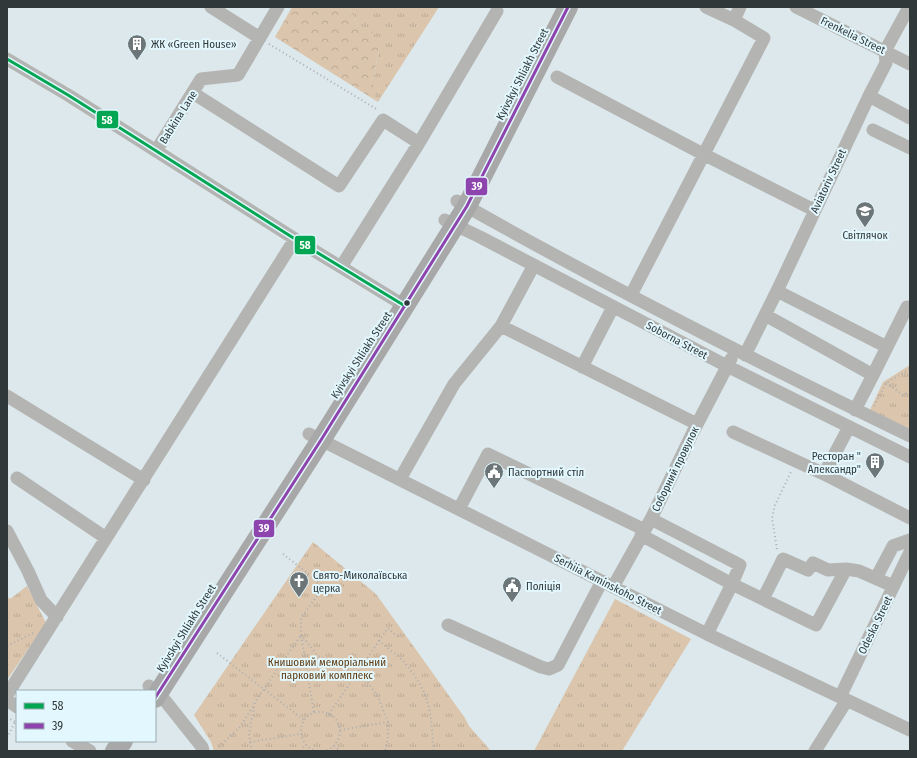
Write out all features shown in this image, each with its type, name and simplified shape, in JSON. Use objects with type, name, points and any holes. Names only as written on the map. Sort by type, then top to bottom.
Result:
[{"type":"highway","name":"Kyivskyi Shliakh Street","points":[[462,204],[556,7]]},
{"type":"highway","name":"Kyivskyi Shliakh Street","points":[[153,690],[401,303],[462,204],[568,7]]},
{"type":"highway","points":[[102,751],[109,742]]},
{"type":"highway","points":[[115,751],[122,742]]},
{"type":"street","points":[[211,7],[260,38]]},
{"type":"street","points":[[631,295],[764,38],[734,20],[706,7]]},
{"type":"street","points":[[734,20],[740,7]]},
{"type":"street","name":"Frenkelia Street","points":[[796,7],[910,64]]},
{"type":"street","name":"Aviatoriv Street","points":[[740,352],[765,315],[777,291],[814,210],[886,63],[885,51],[909,7]]},
{"type":"street","points":[[341,267],[419,143],[496,8]]},
{"type":"street","name":"Babkina Lane","points":[[156,151],[201,79],[238,75],[260,38],[272,9]]},
{"type":"street","points":[[7,59],[68,95],[295,239],[401,303]]},
{"type":"street","points":[[557,77],[703,154],[814,210]]},
{"type":"street","points":[[193,93],[339,186],[383,120],[419,143]]},
{"type":"street","points":[[869,96],[910,118]]},
{"type":"street","points":[[873,130],[910,148]]},
{"type":"street","name":"Soborna Street","points":[[462,204],[740,352],[910,436]]},
{"type":"street","name":"Soborna Street","points":[[450,222],[727,366],[910,457]]},
{"type":"street","points":[[7,695],[295,239]]},
{"type":"street","points":[[400,479],[454,384],[501,326],[534,265]]},
{"type":"street","points":[[777,291],[887,347]]},
{"type":"street","points":[[582,366],[613,307]]},
{"type":"street","points":[[855,410],[907,307]]},
{"type":"street","points":[[765,315],[873,375]]},
{"type":"street","points":[[501,326],[697,424]]},
{"type":"street","name":"Соборний провулок","points":[[448,625],[541,667],[549,669],[558,665],[608,584],[646,528],[727,366],[740,352]]},
{"type":"street","points":[[7,396],[144,480]]},
{"type":"street","points":[[824,474],[849,427]]},
{"type":"street","points":[[733,432],[824,474],[910,518]]},
{"type":"street","name":"Serhiia Kaminskoho Street","points":[[315,437],[707,634],[910,730]]},
{"type":"street","points":[[459,509],[488,454],[646,528],[740,565],[707,634]]},
{"type":"street","points":[[17,478],[106,538]]},
{"type":"street","points":[[646,528],[732,584],[816,625],[846,569]]},
{"type":"street","points":[[7,531],[28,570],[41,600],[58,616]]},
{"type":"street","points":[[876,578],[893,546],[910,540]]},
{"type":"street","name":"Odeska Street","points":[[815,751],[844,699],[893,586],[910,552]]},
{"type":"street","points":[[763,599],[783,559],[808,570],[813,563],[828,570],[846,569],[859,571],[893,586]]},
{"type":"street","points":[[156,696],[202,747],[203,751]]},
{"type":"street","points":[[7,700],[16,706]]},
{"type":"street","points":[[74,742],[90,751]]},
{"type":"path","points":[[260,38],[378,110],[383,120]]},
{"type":"path","points":[[873,406],[886,383],[910,369]]},
{"type":"path","points":[[886,383],[903,396],[910,391]]},
{"type":"path","points":[[780,564],[772,518],[775,505],[796,461]]},
{"type":"path","points":[[283,554],[324,586],[301,618],[301,635],[314,713]]},
{"type":"path","points":[[329,714],[388,628],[400,638]]},
{"type":"path","points":[[7,646],[34,632]]},
{"type":"path","points":[[301,635],[318,656],[356,673],[368,683],[378,697],[388,722],[388,737],[385,751]]},
{"type":"path","points":[[219,747],[240,727],[255,702],[301,635]]},
{"type":"path","points":[[379,641],[404,662],[421,686],[429,704],[433,751]]},
{"type":"path","points":[[216,653],[304,720]]},
{"type":"path","points":[[252,751],[249,734],[255,702]]},
{"type":"path","points":[[316,751],[309,748],[305,744],[300,734],[304,720],[314,713],[319,712],[329,714],[334,718],[338,723],[340,730],[338,742],[325,751]]},
{"type":"path","points":[[7,717],[16,723],[7,738]]},
{"type":"path","points":[[340,730],[388,722]]},
{"type":"path","points":[[250,742],[300,734]]},
{"type":"path","points":[[301,751],[305,744]]},
{"type":"path","points":[[334,746],[340,751]]},
{"type":"green space","points":[[292,7],[349,7],[358,26],[372,31],[379,49],[373,81],[373,93],[378,102],[275,37]]},
{"type":"green space","points":[[349,7],[439,7],[378,102],[373,93],[373,81],[379,49],[358,26]]},
{"type":"green space","points":[[910,365],[910,429],[870,410],[883,382]]},
{"type":"green space","name":"Книшовий меморіальний парковий комплекс","points":[[313,542],[376,594],[465,718],[469,726],[491,751],[214,751],[211,742],[194,715]]},
{"type":"green space","points":[[27,586],[46,623],[7,680],[7,597],[10,599]]},
{"type":"green space","points":[[615,599],[691,639],[622,751],[534,751]]},
{"type":"transit line","name":"39","points":[[156,696],[321,440],[467,206],[568,7]]},
{"type":"transit line","name":"58","points":[[7,59],[68,95],[295,239],[405,306]]},
{"type":"place","name":"ЖК «Green House»","points":[[137,61]]},
{"type":"place","name":"Світлячок","points":[[865,228]]},
{"type":"place","name":"Ресторан \" Александр\"","points":[[875,479]]},
{"type":"place","name":"Паспортний стіл","points":[[494,489]]},
{"type":"place","name":"Свято-Миколаївська церка","points":[[299,598]]},
{"type":"place","name":"Поліція","points":[[512,603]]}]
